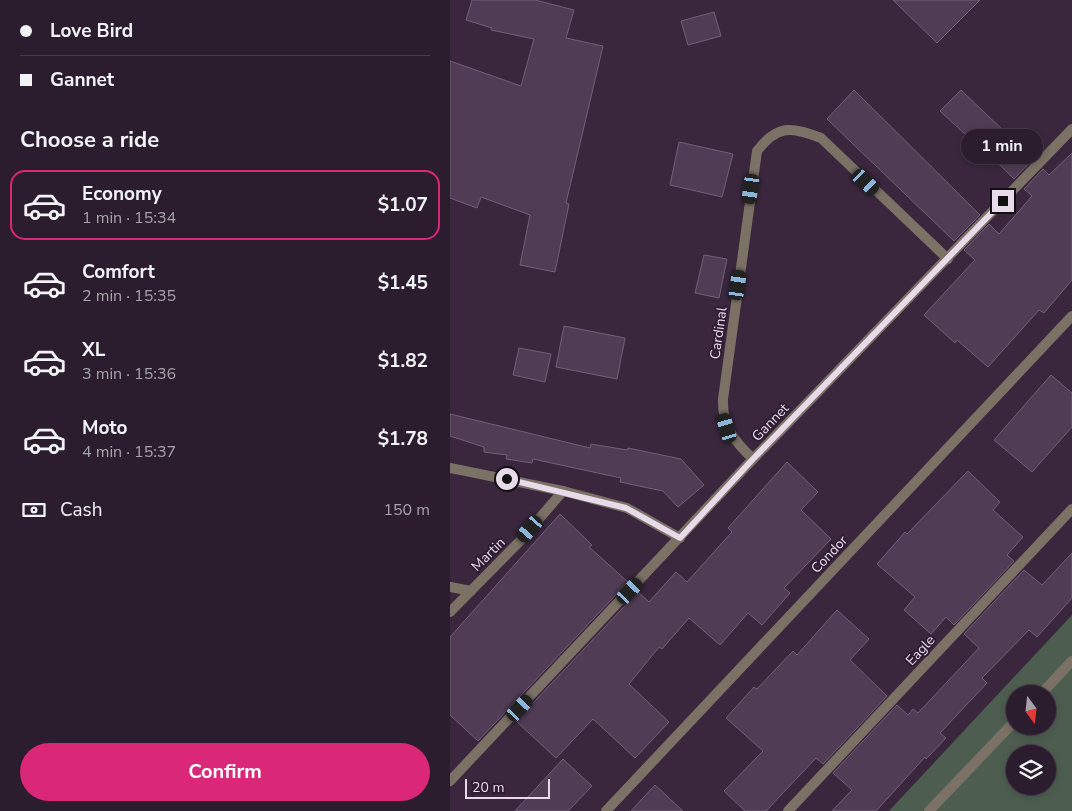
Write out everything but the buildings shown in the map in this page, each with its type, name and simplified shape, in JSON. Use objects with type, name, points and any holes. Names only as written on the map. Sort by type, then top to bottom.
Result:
[{"type":"street","name":"Gannet","points":[[450,781],[753,459],[1072,129]]},
{"type":"street","name":"Cardinal","points":[[753,459],[735,441],[727,428],[723,414],[723,399],[756,151],[768,136],[786,130],[804,132],[820,138],[948,259]]},
{"type":"street","name":"Condor","points":[[606,811],[1072,316]]},
{"type":"street","points":[[450,468],[563,491],[626,508],[680,538]]},
{"type":"street","name":"Martin","points":[[450,612],[520,541],[563,491]]},
{"type":"street","name":"Eagle","points":[[788,811],[1072,509]]},
{"type":"street","points":[[450,587],[471,591]]},
{"type":"street","points":[[1049,685],[1072,661]]},
{"type":"street","points":[[929,811],[1006,730]]},
{"type":"green space","points":[[1072,615],[1072,811],[889,811],[1006,686],[1006,735],[1056,735],[1056,685],[1007,685]]},
{"type":"route","points":[[507,479],[563,491],[626,508],[680,538],[753,459],[1003,201]]}]
